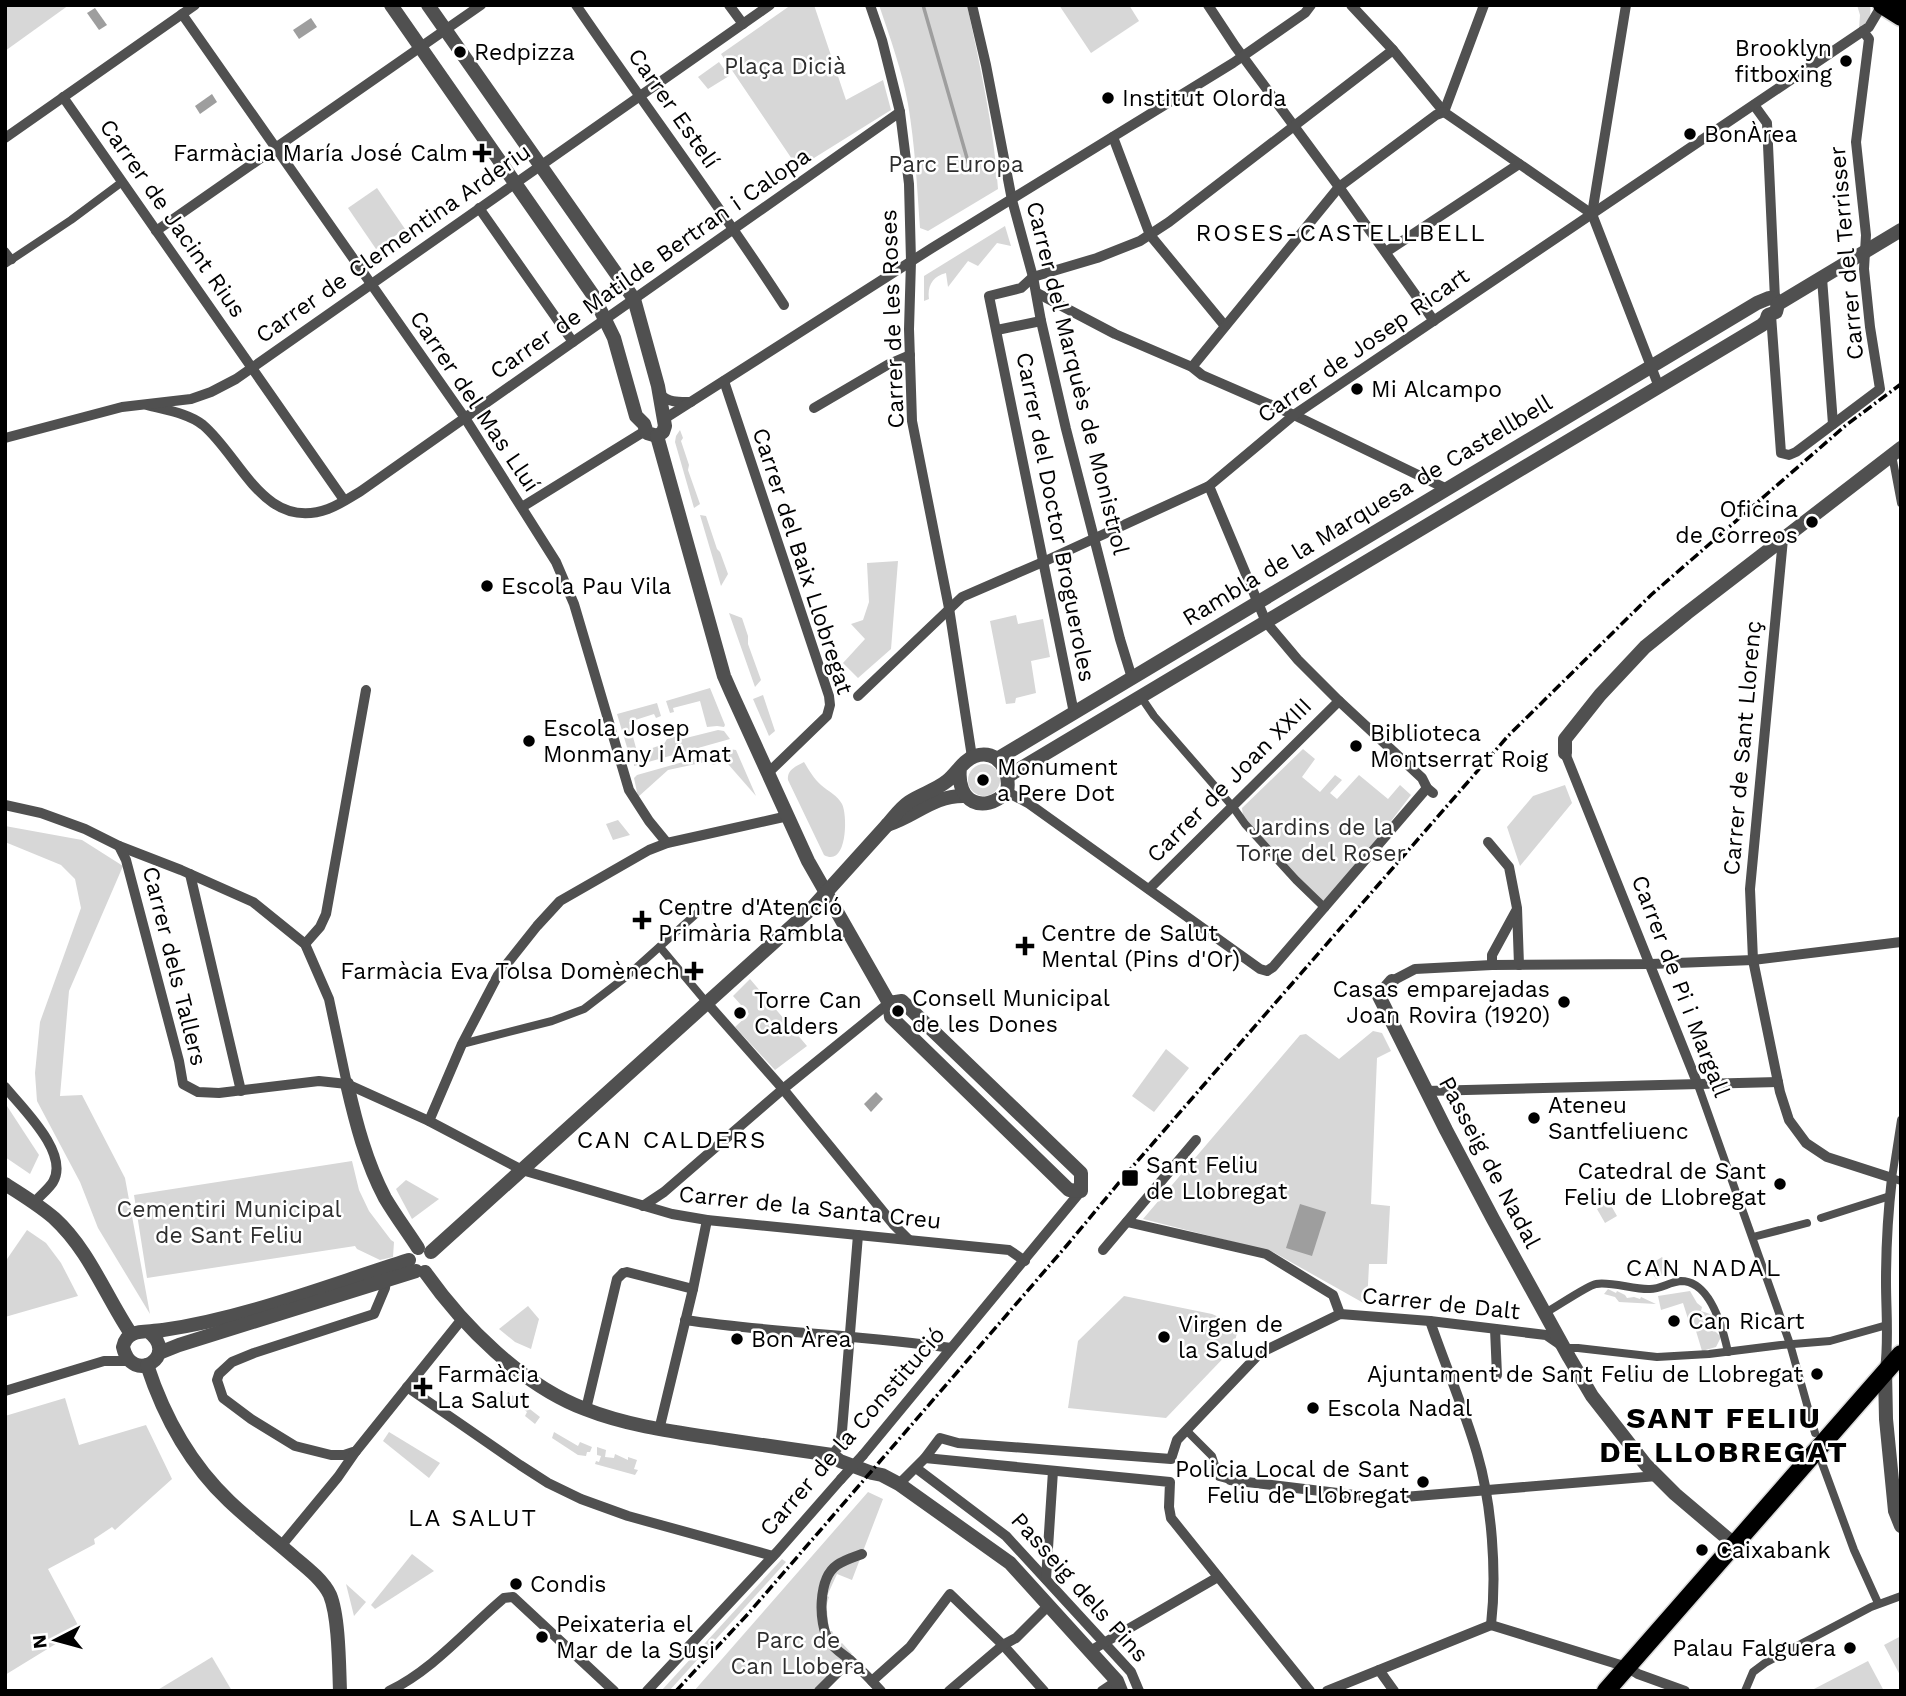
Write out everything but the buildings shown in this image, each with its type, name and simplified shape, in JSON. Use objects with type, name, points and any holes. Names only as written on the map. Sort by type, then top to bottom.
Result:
[{"type":"main road","points":[[1882,5],[1901,17]]},
{"type":"main road","points":[[1606,1691],[1620,1665],[1734,1544],[1900,1356]]},
{"type":"street","points":[[5,138],[195,5]]},
{"type":"street","points":[[391,5],[593,295],[606,319],[636,416],[649,430],[724,676],[808,861],[889,1003],[891,1017],[1069,1190],[1081,1192],[1081,1172],[902,1001],[889,1003],[783,1089],[661,1194],[643,1206]]},
{"type":"street","points":[[428,5],[634,299],[660,394],[665,429],[649,430],[522,508]]},
{"type":"street","points":[[156,231],[481,5]]},
{"type":"street","name":"Carrer Estelí","points":[[576,5],[734,228],[784,305]]},
{"type":"street","points":[[729,5],[743,24]]},
{"type":"street","name":"Carrer de Clementina Arderiu","points":[[5,438],[122,407],[191,399],[211,392],[252,368],[770,5]]},
{"type":"street","name":"Carrer de les Roses","points":[[870,5],[883,40],[900,112],[909,184],[912,421],[949,608],[972,757]]},
{"type":"street","name":"Carrer del Marquès de Monistrol","points":[[972,5],[1012,200],[1037,293],[1066,429],[1119,639],[1132,678]]},
{"type":"street","points":[[1208,5],[1434,321]]},
{"type":"street","points":[[664,419],[911,261],[1244,56],[1305,13],[1311,5]]},
{"type":"street","points":[[1351,5],[1393,50],[1444,112],[1592,214]]},
{"type":"street","points":[[1192,367],[1339,187],[1436,115],[1444,112],[1484,5]]},
{"type":"street","points":[[1626,5],[1592,214],[1659,387]]},
{"type":"street","name":"Carrer de Josep Ricart","points":[[858,696],[962,597],[1209,486],[1294,415],[1869,27],[1882,5]]},
{"type":"street","name":"Carrer del Mas Lluí","points":[[182,14],[465,418],[556,562],[574,604],[629,790],[667,843]]},
{"type":"street","name":"Carrer del Terrisser","points":[[1833,424],[1880,389],[1864,269],[1866,235],[1856,142],[1869,39],[1863,31]]},
{"type":"street","points":[[1033,277],[1097,258],[1140,241],[1169,222],[1393,50]]},
{"type":"street","name":"Carrer de Jacint Rius","points":[[63,97],[344,500]]},
{"type":"street","points":[[1754,105],[1767,123],[1771,307],[1781,453],[1789,455],[1833,424],[1822,278]]},
{"type":"street","name":"Carrer de Matilde Bertran i Calopa","points":[[147,405],[183,415],[200,423],[220,442],[254,487],[277,506],[293,512],[309,513],[328,509],[362,491],[900,112]]},
{"type":"street","points":[[1113,137],[1150,234],[1225,327]]},
{"type":"street","points":[[1386,252],[1519,164]]},
{"type":"street","points":[[5,251],[8,262],[122,182]]},
{"type":"street","points":[[480,208],[573,342]]},
{"type":"street","name":"Rambla de la Marquesa de Castellbell","points":[[1008,776],[1762,325],[1771,307],[1901,230]]},
{"type":"street","name":"Carrer del Doctor Brogueroles","points":[[1033,277],[1021,288],[989,296],[1073,713]]},
{"type":"street","points":[[1037,293],[1115,334],[1192,367],[1447,489]]},
{"type":"street","name":"Rambla de la Marquesa de Castellbell","points":[[997,759],[1757,303],[1771,307]]},
{"type":"street","name":"Carrer del Doctor Brogueroles","points":[[997,330],[1041,321]]},
{"type":"street","points":[[814,408],[889,364],[910,355]]},
{"type":"street","name":"Carrer del Baix Llobregat","points":[[724,381],[829,696],[827,716],[768,773]]},
{"type":"street","points":[[660,394],[666,400],[691,402]]},
{"type":"street","points":[[1896,451],[1901,503]]},
{"type":"street","points":[[1565,753],[1565,739],[1622,670],[1645,647],[1896,451]]},
{"type":"street","points":[[1007,792],[1028,803],[1260,970],[1267,971],[1430,790],[1422,778],[1297,660],[1266,622],[1209,486]]},
{"type":"street","name":"Carrer de Sant Llorenç","points":[[1783,539],[1750,889],[1753,960],[1778,1082],[1789,1120],[1806,1143],[1827,1157],[1896,1179]]},
{"type":"street","points":[[305,944],[320,927],[326,914],[366,690]]},
{"type":"street","points":[[1141,696],[1154,716],[1267,849],[1325,908]]},
{"type":"street","name":"Carrer de Joan XXIII","points":[[1149,889],[1339,701]]},
{"type":"street","name":"Carrer de Pi i Margall","points":[[1565,753],[1698,1085],[1790,1344]]},
{"type":"street","points":[[416,1268],[411,1252],[425,1250],[522,1170],[812,908],[897,812],[909,802],[947,782],[965,762],[972,757],[988,755],[997,759],[1006,770],[1009,783],[1007,792],[992,803],[973,802],[961,789],[960,768]]},
{"type":"street","points":[[887,825],[946,797],[965,796]]},
{"type":"street","points":[[5,805],[85,829],[253,902],[305,944],[329,999],[354,1087],[357,1125],[366,1153],[385,1197],[433,1261],[432,1266],[215,1321],[131,1334],[124,1342],[126,1354],[134,1364],[147,1365],[156,1359],[159,1353],[158,1341],[149,1332]]},
{"type":"street","points":[[429,1121],[462,1044],[498,975],[560,901],[649,850],[667,843],[788,816]]},
{"type":"street","points":[[1488,842],[1508,867],[1517,908],[1518,965]]},
{"type":"street","name":"Carrer dels Tallers","points":[[119,846],[126,860],[183,1084],[198,1092],[241,1091],[319,1082],[354,1087]]},
{"type":"street","points":[[190,874],[241,1091]]},
{"type":"street","points":[[462,1044],[552,1021],[584,1009],[627,976],[706,905]]},
{"type":"street","points":[[1492,965],[1492,955],[1517,908]]},
{"type":"street","points":[[1392,981],[1415,970],[1492,965],[1753,960],[1901,942]]},
{"type":"street","points":[[660,947],[909,1240]]},
{"type":"street","name":"Passeig de Nadal","points":[[1392,981],[1379,996],[1481,1197],[1592,1396],[1646,1465],[1675,1494],[1734,1544]]},
{"type":"street","points":[[1426,1091],[1778,1082]]},
{"type":"street","points":[[5,1087],[46,1137],[57,1164],[53,1182],[34,1203]]},
{"type":"street","name":"Carrer de la Santa Creu","points":[[354,1087],[429,1121],[522,1170],[672,1214],[707,1220],[1009,1250],[1025,1261]]},
{"type":"street","points":[[1901,1120],[1896,1179],[1890,1196],[1888,1216],[1888,1351],[1885,1371],[1886,1419],[1895,1511],[1901,1526]]},
{"type":"street","points":[[1103,1250],[1196,1140]]},
{"type":"street","points":[[5,1184],[52,1216],[84,1253],[131,1334]]},
{"type":"street","name":"Carrer de la Constitució","points":[[647,1691],[773,1556],[863,1454],[1081,1192]]},
{"type":"street","points":[[661,1194],[665,1206],[672,1214]]},
{"type":"street","points":[[1821,1218],[1890,1196]]},
{"type":"street","points":[[659,1430],[707,1220]]},
{"type":"street","name":"Carrer de Dalt","points":[[1127,1222],[1266,1254],[1333,1295],[1340,1314],[1430,1321],[1546,1335],[1564,1348]]},
{"type":"street","points":[[1753,1237],[1807,1223]]},
{"type":"street","points":[[832,1455],[839,1445],[842,1431],[858,1235]]},
{"type":"street","points":[[159,1353],[416,1268]]},
{"type":"street","name":"Passeig dels Pins","points":[[416,1268],[449,1306],[523,1375],[555,1395],[586,1409],[659,1430],[832,1455],[840,1461],[882,1475],[899,1484],[1010,1563],[1119,1686]]},
{"type":"street","points":[[586,1409],[617,1279],[621,1272],[693,1289]]},
{"type":"street","points":[[356,1451],[331,1455],[296,1446],[251,1419],[223,1398],[217,1380],[219,1374],[232,1362],[243,1357],[374,1314],[386,1280]]},
{"type":"street","points":[[1545,1313],[1597,1283],[1647,1290],[1659,1289],[1681,1281],[1691,1283],[1703,1292],[1714,1307],[1728,1352]]},
{"type":"street","points":[[899,1484],[925,1458],[940,1438],[958,1443],[1171,1460],[1177,1440],[1260,1353],[1340,1314]]},
{"type":"street","points":[[281,1546],[462,1319]]},
{"type":"street","points":[[685,1320],[746,1329],[951,1348]]},
{"type":"street","points":[[1430,1321],[1477,1452],[1485,1490],[1492,1552],[1491,1625]]},
{"type":"street","points":[[1564,1348],[1657,1357],[1728,1352],[1830,1341],[1887,1325]]},
{"type":"street","points":[[1495,1329],[1497,1375]]},
{"type":"street","points":[[1790,1344],[1815,1433]]},
{"type":"street","points":[[5,1391],[126,1354]]},
{"type":"street","points":[[147,1365],[174,1432],[197,1466],[229,1501],[305,1567],[329,1592],[334,1606],[340,1691]]},
{"type":"street","points":[[407,1387],[520,1465],[581,1499],[628,1516],[773,1556]]},
{"type":"street","points":[[1186,1430],[1212,1456],[1219,1478],[1354,1495],[1392,1498],[1657,1476]]},
{"type":"street","points":[[925,1458],[1170,1482],[1171,1518],[1310,1691]]},
{"type":"street","points":[[1822,1462],[1854,1550],[1878,1603]]},
{"type":"street","name":"Passeig dels Pins","points":[[916,1468],[1000,1531],[1132,1672],[1139,1691]]},
{"type":"street","points":[[1046,1579],[1053,1471]]},
{"type":"street","points":[[862,1554],[838,1564],[829,1572],[824,1584],[824,1630],[836,1650],[881,1691]]},
{"type":"street","points":[[1090,1651],[1219,1577]]},
{"type":"street","points":[[872,1681],[910,1647],[950,1594],[1003,1645],[1044,1691]]},
{"type":"street","points":[[1745,1691],[1753,1672],[1765,1663],[1878,1603],[1901,1595]]},
{"type":"street","points":[[388,1691],[400,1685],[456,1642],[504,1598],[513,1597],[614,1691]]},
{"type":"street","points":[[949,1691],[1003,1645],[1016,1638],[1048,1606]]},
{"type":"street","points":[[1327,1691],[1491,1625],[1620,1665],[1685,1691]]},
{"type":"street","points":[[819,1691],[850,1660]]},
{"type":"street","points":[[1380,1670],[1394,1691]]},
{"type":"street","points":[[1102,1691],[1119,1686]]},
{"type":"green space","points":[[5,5],[69,5],[5,51]]},
{"type":"green space","name":"Plaça Dicià","points":[[791,5],[814,5],[846,100],[883,80],[891,110],[798,168],[721,54]]},
{"type":"green space","name":"Parc Europa","points":[[879,5],[967,5],[990,120],[998,189],[928,231],[920,228],[914,150],[905,91]]},
{"type":"green space","points":[[1059,5],[1129,5],[1139,21],[1091,53]]},
{"type":"green space","points":[[1857,5],[1870,5],[1869,19],[1859,29],[1860,15]]},
{"type":"green space","points":[[719,62],[729,76],[708,89],[698,77]]},
{"type":"green space","points":[[377,188],[405,229],[376,249],[348,208]]},
{"type":"green space","points":[[1005,226],[1011,246],[997,243],[978,266],[968,261],[948,287],[946,273],[938,276],[930,286],[929,299],[924,301],[924,276]]},
{"type":"green space","points":[[680,430],[688,470],[700,504],[694,508],[675,442]]},
{"type":"green space","points":[[700,515],[706,516],[728,574],[721,586]]},
{"type":"green space","points":[[898,561],[891,649],[858,678],[843,663],[865,639],[851,624],[863,620],[869,602],[867,563]]},
{"type":"green space","points":[[729,613],[742,618],[761,680],[755,687]]},
{"type":"green space","points":[[1016,615],[1018,624],[1043,619],[1050,657],[1031,661],[1036,693],[1016,698],[1015,703],[1006,704],[990,621]]},
{"type":"green space","points":[[710,688],[724,727],[707,727],[700,701],[673,708],[674,712],[670,713],[666,701]]},
{"type":"green space","points":[[763,695],[775,731],[769,736],[753,699]]},
{"type":"green space","points":[[657,703],[661,716],[656,718],[654,714],[629,722],[636,748],[629,754],[617,714]]},
{"type":"green space","points":[[718,730],[724,731],[730,739],[634,766],[638,753],[664,744],[667,739],[677,736],[682,739]]},
{"type":"green space","points":[[729,749],[736,750],[756,796],[728,764],[723,761],[713,765],[710,761],[668,770],[638,797],[634,778],[637,775]]},
{"type":"green space","name":"Jardins de la Torre del Roser","points":[[1303,749],[1315,759],[1302,777],[1320,792],[1335,775],[1342,780],[1330,793],[1337,799],[1359,775],[1388,799],[1400,785],[1411,795],[1362,859],[1323,903],[1296,878],[1243,816],[1242,808]]},
{"type":"green space","points":[[804,762],[818,783],[840,801],[844,810],[844,839],[837,854],[832,857],[824,855],[788,780],[791,771]]},
{"type":"green space","points":[[984,764],[995,769],[1000,780],[995,791],[984,796],[973,791],[968,780],[973,769]]},
{"type":"green space","points":[[1565,785],[1572,803],[1520,866],[1507,827],[1533,796]]},
{"type":"green space","points":[[618,820],[630,835],[613,840],[606,824]]},
{"type":"green space","points":[[5,826],[82,840],[123,866],[69,991],[60,1096],[82,1095],[125,1178],[150,1314],[98,1228],[80,1182],[37,1101],[35,1073],[40,1022],[81,908],[75,879],[61,865],[5,842]]},
{"type":"green space","points":[[750,979],[807,1046],[775,1070],[735,1027],[749,1014],[733,996]]},
{"type":"green space","points":[[1373,1031],[1382,1033],[1391,1051],[1377,1058],[1371,1204],[1390,1206],[1387,1264],[1369,1264],[1367,1305],[1273,1252],[1143,1219],[1300,1035],[1306,1034],[1339,1059]]},
{"type":"green space","points":[[1166,1049],[1189,1068],[1154,1112],[1132,1096]]},
{"type":"green space","points":[[5,1103],[39,1155],[30,1174],[5,1157]]},
{"type":"green space","name":"Cementiri Municipal de Sant Feliu","points":[[352,1161],[359,1190],[369,1211],[394,1242],[393,1257],[380,1260],[355,1246],[147,1278],[134,1195]]},
{"type":"green space","points":[[406,1180],[439,1199],[412,1219],[396,1189]]},
{"type":"green space","points":[[1609,1202],[1617,1216],[1605,1223],[1597,1209]]},
{"type":"green space","points":[[27,1230],[46,1243],[61,1263],[78,1296],[5,1317],[5,1262]]},
{"type":"green space","points":[[1662,1257],[1670,1270],[1656,1279],[1648,1266]]},
{"type":"green space","points":[[1608,1289],[1627,1298],[1641,1297],[1656,1304],[1619,1302],[1615,1297],[1604,1294]]},
{"type":"green space","points":[[1690,1291],[1702,1307],[1701,1311],[1710,1314],[1711,1322],[1716,1324],[1714,1330],[1721,1337],[1716,1347],[1702,1351],[1693,1321],[1689,1322],[1683,1303],[1661,1310],[1658,1296]]},
{"type":"green space","points":[[1124,1296],[1212,1314],[1239,1326],[1233,1348],[1166,1418],[1068,1408],[1078,1341]]},
{"type":"green space","points":[[528,1306],[539,1319],[531,1349],[515,1342],[499,1329]]},
{"type":"green space","points":[[508,1392],[540,1417],[535,1424],[525,1416],[527,1412],[521,1407],[519,1410],[504,1398]]},
{"type":"green space","points":[[65,1398],[79,1445],[146,1425],[172,1479],[115,1530],[112,1527],[94,1539],[95,1544],[48,1569],[80,1629],[5,1675],[5,1416]]},
{"type":"green space","points":[[389,1432],[440,1463],[429,1478],[383,1441]]},
{"type":"green space","points":[[554,1432],[578,1446],[580,1442],[592,1447],[590,1452],[587,1452],[586,1456],[578,1455],[552,1438]]},
{"type":"green space","points":[[597,1447],[606,1450],[605,1457],[614,1458],[615,1454],[628,1460],[628,1457],[637,1460],[634,1469],[638,1470],[635,1475],[595,1464],[601,1456],[597,1455]]},
{"type":"green space","name":"Parc de Can Llobera","points":[[868,1492],[883,1499],[852,1580],[837,1574],[827,1596],[829,1597],[825,1610],[829,1631],[832,1631],[839,1645],[842,1643],[852,1654],[815,1691],[694,1691]]},
{"type":"green space","points":[[412,1554],[434,1571],[375,1609],[371,1605]]},
{"type":"green space","points":[[782,1559],[786,1562],[669,1691],[661,1691]]},
{"type":"green space","points":[[346,1584],[366,1602],[354,1616]]},
{"type":"green space","points":[[1901,1636],[1901,1677],[1884,1645]]},
{"type":"green space","points":[[212,1657],[232,1691],[156,1691]]},
{"type":"green space","points":[[1868,1661],[1884,1691],[1812,1690]]},
{"type":"shaded area","points":[[95,8],[107,25],[99,30],[87,13]]},
{"type":"shaded area","points":[[311,18],[317,27],[299,39],[293,30]]},
{"type":"shaded area","points":[[212,94],[217,102],[200,114],[195,106]]},
{"type":"shaded area","points":[[876,1092],[883,1099],[871,1112],[864,1104]]},
{"type":"shaded area","points":[[1300,1204],[1326,1212],[1312,1256],[1286,1248]]},
{"type":"waterway","points":[[923,5],[969,165]]},
{"type":"railway","points":[[676,1691],[747,1615],[1508,736],[1651,595],[1845,426],[1901,384]]},
{"type":"place","name":"Redpizza","points":[[460,52]]},
{"type":"place","name":"Brooklyn fitboxing","points":[[1846,61]]},
{"type":"place","name":"Institut Olorda","points":[[1108,98]]},
{"type":"place","name":"BonÀrea","points":[[1690,134]]},
{"type":"place","name":"Farmàcia María José Calm","points":[[482,153]]},
{"type":"place","name":"Mi Alcampo","points":[[1357,389]]},
{"type":"place","name":"Oficina de Correos","points":[[1812,522]]},
{"type":"place","name":"Escola Pau Vila","points":[[487,586]]},
{"type":"place","name":"Escola Josep Monmany i Amat","points":[[529,741]]},
{"type":"place","name":"Biblioteca Montserrat Roig","points":[[1356,746]]},
{"type":"place","name":"Monument a Pere Dot","points":[[983,780]]},
{"type":"place","name":"Centre d'Atenció Primària Rambla","points":[[642,920]]},
{"type":"place","name":"Centre de Salut Mental (Pins d'Or)","points":[[1025,946]]},
{"type":"place","name":"Farmàcia Eva Tolsa Domènech","points":[[694,971]]},
{"type":"place","name":"Casas emparejadas Joan Rovira (1920)","points":[[1564,1002]]},
{"type":"place","name":"Consell Municipal de les Dones","points":[[898,1011]]},
{"type":"place","name":"Torre Can Calders","points":[[740,1013]]},
{"type":"place","name":"Ateneu Santfeliuenc","points":[[1534,1118]]},
{"type":"place","name":"Sant Feliu de Llobregat","points":[[1130,1178]]},
{"type":"place","name":"Catedral de Sant Feliu de Llobregat","points":[[1780,1184]]},
{"type":"place","name":"Can Ricart","points":[[1674,1321]]},
{"type":"place","name":"Virgen de la Salud","points":[[1164,1337]]},
{"type":"place","name":"Bon Àrea","points":[[737,1339]]},
{"type":"place","name":"Ajuntament de Sant Feliu de Llobregat","points":[[1817,1374]]},
{"type":"place","name":"Farmàcia La Salut","points":[[423,1387]]},
{"type":"place","name":"Escola Nadal","points":[[1313,1408]]},
{"type":"place","name":"Policia Local de Sant Feliu de Llobregat","points":[[1423,1482]]},
{"type":"place","name":"Caixabank","points":[[1702,1550]]},
{"type":"place","name":"Condis","points":[[516,1584]]},
{"type":"place","name":"Peixateria el Mar de la Susi","points":[[542,1637]]},
{"type":"place","name":"Palau Falguera","points":[[1850,1648]]},
{"type":"district","name":"ROSES-CASTELLBELL","points":[[1341,233]]},
{"type":"district","name":"CAN CALDERS","points":[[672,1140]]},
{"type":"district","name":"CAN NADAL","points":[[1704,1268]]},
{"type":"district","name":"SANT FELIU DE LLOBREGAT","points":[[1724,1435]]},
{"type":"district","name":"LA SALUT","points":[[473,1518]]}]
